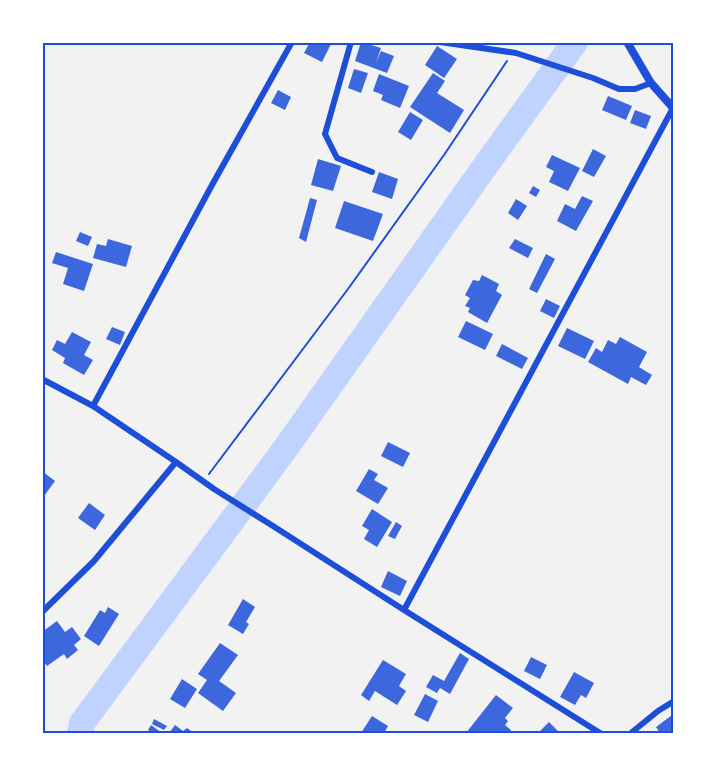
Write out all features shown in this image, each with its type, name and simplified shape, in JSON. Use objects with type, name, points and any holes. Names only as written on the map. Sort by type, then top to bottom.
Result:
[{"type":"street","points":[[93,406],[292,42]]},
{"type":"street","points":[[351,42],[325,134],[337,158],[372,172]]},
{"type":"street","points":[[440,42],[514,53],[620,89],[635,89],[651,83]]},
{"type":"street","points":[[404,610],[674,108],[651,83],[627,42]]},
{"type":"street","points":[[42,379],[93,406],[214,489],[600,733]]},
{"type":"street","points":[[42,612],[94,561],[176,462]]},
{"type":"street","points":[[631,733],[674,701]]},
{"type":"path","points":[[203,481],[362,270],[514,53]]},
{"type":"building","points":[[310,42],[332,42],[322,62],[304,53]]},
{"type":"building","points":[[361,42],[381,48],[376,63],[381,51],[394,56],[387,73],[355,61]]},
{"type":"building","points":[[437,46],[457,59],[444,78],[425,65]]},
{"type":"building","points":[[354,69],[368,73],[361,93],[348,88]]},
{"type":"building","points":[[433,73],[445,81],[437,93],[464,110],[450,133],[410,107]]},
{"type":"building","points":[[379,74],[409,86],[400,108],[381,100],[383,95],[373,91]]},
{"type":"building","points":[[278,90],[291,97],[285,110],[271,103]]},
{"type":"building","points":[[608,96],[632,106],[626,120],[602,110]]},
{"type":"building","points":[[635,110],[651,116],[646,129],[630,123]]},
{"type":"building","points":[[410,112],[423,120],[411,140],[398,132]]},
{"type":"building","points":[[593,149],[606,156],[594,177],[582,171]]},
{"type":"building","points":[[552,155],[580,168],[568,191],[549,182],[554,171],[546,167]]},
{"type":"building","points":[[318,159],[341,166],[333,191],[311,185]]},
{"type":"building","points":[[379,172],[398,179],[392,199],[372,192]]},
{"type":"building","points":[[533,186],[540,190],[536,197],[529,193]]},
{"type":"building","points":[[582,196],[593,201],[576,231],[557,221],[565,204],[575,209]]},
{"type":"building","points":[[310,198],[317,200],[306,242],[299,238]]},
{"type":"building","points":[[516,199],[527,206],[518,220],[508,213]]},
{"type":"building","points":[[344,201],[383,214],[373,241],[335,228]]},
{"type":"building","points":[[80,232],[92,237],[88,246],[76,241]]},
{"type":"building","points":[[108,239],[132,246],[126,267],[93,258],[97,244],[106,246]]},
{"type":"building","points":[[515,239],[533,248],[528,258],[509,248]]},
{"type":"building","points":[[56,252],[93,264],[84,291],[63,284],[68,268],[52,263]]},
{"type":"building","points":[[546,254],[555,259],[537,293],[529,289]]},
{"type":"building","points":[[482,275],[499,284],[496,291],[502,295],[487,323],[468,312],[470,308],[465,306],[470,298],[465,295],[473,280],[479,281]]},
{"type":"building","points":[[546,299],[560,306],[554,318],[540,311]]},
{"type":"building","points":[[466,321],[493,334],[485,350],[458,337]]},
{"type":"building","points":[[112,327],[125,332],[120,345],[106,339]]},
{"type":"building","points":[[567,328],[594,341],[585,359],[558,346]]},
{"type":"building","points":[[72,332],[91,342],[84,355],[93,360],[84,375],[63,363],[65,358],[52,350],[57,340],[65,344]]},
{"type":"building","points":[[620,337],[647,352],[639,367],[652,375],[646,385],[631,377],[628,384],[588,362],[596,348],[602,352],[608,340],[616,344]]},
{"type":"building","points":[[502,344],[528,358],[522,369],[496,356]]},
{"type":"building","points":[[388,442],[410,453],[403,467],[381,456]]},
{"type":"building","points":[[369,469],[378,474],[374,480],[388,488],[378,504],[356,491]]},
{"type":"building","points":[[42,471],[55,481],[44,496],[42,495]]},
{"type":"building","points":[[89,503],[105,515],[95,530],[78,518]]},
{"type":"building","points":[[372,509],[392,522],[377,547],[364,539],[369,530],[362,526]]},
{"type":"building","points":[[396,522],[402,526],[395,539],[388,536]]},
{"type":"building","points":[[388,571],[407,581],[400,596],[381,587]]},
{"type":"building","points":[[243,599],[255,607],[246,622],[249,624],[243,634],[228,625]]},
{"type":"building","points":[[108,607],[119,614],[99,646],[84,636],[100,610],[105,613]]},
{"type":"building","points":[[57,621],[65,632],[72,627],[81,639],[74,645],[78,650],[67,659],[64,654],[47,666],[42,659],[42,632]]},
{"type":"building","points":[[220,643],[238,655],[219,681],[236,693],[223,711],[198,693],[207,680],[198,674]]},
{"type":"building","points":[[460,653],[469,659],[450,694],[440,688],[437,693],[426,687],[433,675],[444,681]]},
{"type":"building","points":[[531,657],[547,665],[540,679],[524,671]]},
{"type":"building","points":[[383,660],[406,674],[399,686],[406,691],[397,705],[375,691],[369,701],[361,695]]},
{"type":"building","points":[[574,672],[594,683],[586,698],[581,695],[575,705],[560,697]]},
{"type":"building","points":[[182,679],[197,689],[185,708],[170,699]]},
{"type":"building","points":[[425,694],[438,701],[428,722],[414,715]]},
{"type":"building","points":[[496,695],[513,708],[505,718],[508,721],[505,725],[511,730],[509,733],[466,733]]},
{"type":"building","points":[[672,715],[674,733],[660,733],[656,727]]},
{"type":"building","points":[[372,716],[388,726],[384,733],[361,733]]},
{"type":"building","points":[[154,719],[167,726],[164,730],[152,724]]},
{"type":"building","points":[[549,722],[560,733],[538,733]]},
{"type":"building","points":[[151,725],[162,733],[152,733],[148,730]]},
{"type":"building","points":[[175,725],[183,731],[187,728],[194,733],[169,733]]},
{"type":"waterway","points":[[80,733],[82,723],[285,449],[575,42]]}]
